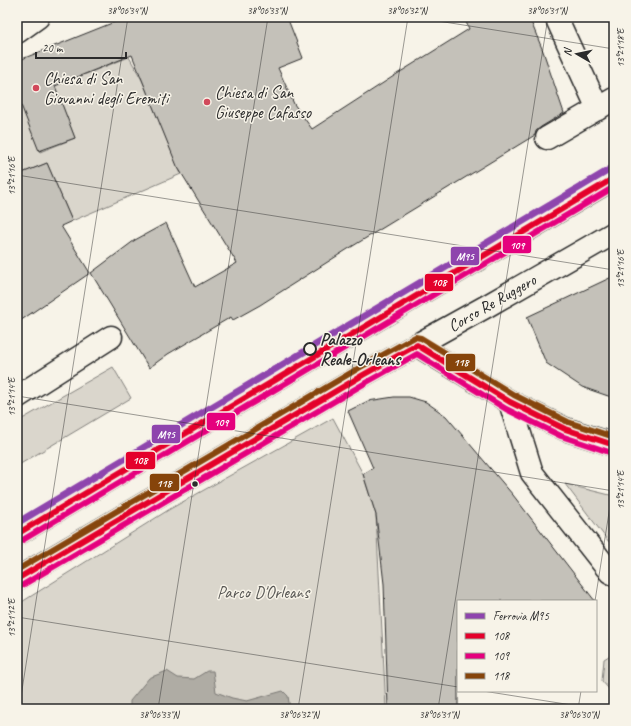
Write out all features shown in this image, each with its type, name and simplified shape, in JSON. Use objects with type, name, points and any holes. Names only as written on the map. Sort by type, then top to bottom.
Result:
[{"type":"main road","points":[[17,32],[38,17]]},
{"type":"main road","points":[[547,138],[606,104],[556,17]]},
{"type":"main road","points":[[17,534],[614,178]]},
{"type":"main road","name":"Corso Re Ruggero","points":[[17,579],[363,375],[487,306],[614,232]]},
{"type":"main road","points":[[17,397],[111,338]]},
{"type":"main road","points":[[417,345],[510,402],[565,429],[614,444]]},
{"type":"main road","points":[[510,402],[532,472],[610,572],[614,574]]},
{"type":"green space","points":[[129,57],[142,80],[181,174],[72,221],[47,163],[17,175],[17,97],[18,96],[40,152],[75,138],[52,80],[71,80]]},
{"type":"green space","points":[[113,367],[131,398],[17,466],[17,422]]},
{"type":"green space","name":"Parco D'Orleans","points":[[333,418],[363,474],[376,515],[386,709],[17,709],[17,605],[170,509]]},
{"type":"green space","points":[[565,484],[614,496],[614,511],[612,514],[609,542]]},
{"type":"green space","points":[[614,653],[614,695],[602,681],[604,659]]},
{"type":"shaded area","points":[[167,671],[178,678],[194,679],[207,671],[213,671],[216,692],[232,698],[247,701],[283,691],[288,696],[290,709],[130,709],[130,701],[149,678]]},
{"type":"building","points":[[127,17],[287,17],[303,58],[278,68],[294,104],[312,129],[469,29],[464,17],[529,17],[543,51],[564,113],[541,127],[536,131],[535,135],[348,249],[260,305],[233,320],[231,317],[168,354],[149,368],[91,273],[135,240],[166,223],[195,287],[237,263],[177,166],[132,55],[55,86],[75,138],[39,151],[17,95],[17,61]]},
{"type":"building","points":[[47,163],[72,221],[61,226],[90,273],[17,323],[17,175]]},
{"type":"building","points":[[614,276],[614,398],[582,387],[546,363],[527,317]]},
{"type":"building","points":[[394,397],[409,397],[426,402],[446,416],[513,495],[594,600],[457,600],[458,709],[388,709],[384,584],[376,515],[363,474],[373,468],[348,411],[368,401]]},
{"type":"rail line","name":"M95","points":[[17,523],[614,167]]},
{"type":"transit line","name":"118","points":[[17,525],[610,171]]},
{"type":"transit line","name":"108","points":[[17,534],[614,178]]},
{"type":"transit line","name":"109","points":[[21,541],[614,187]]},
{"type":"transit line","name":"118","points":[[17,570],[359,368],[415,337],[421,338],[514,395],[568,422],[614,437]]},
{"type":"transit line","name":"108","points":[[17,579],[363,375],[417,345],[510,402],[565,429],[614,445]]},
{"type":"transit line","name":"109","points":[[21,586],[417,354],[506,409],[561,436],[612,453]]},
{"type":"place","name":"Chiesa di San Giovanni degli Eremiti","points":[[36,88]]},
{"type":"place","name":"Chiesa di San Giuseppe Cafasso","points":[[207,102]]},
{"type":"place","name":"Palazzo Reale-Orleans","points":[[310,349]]}]
